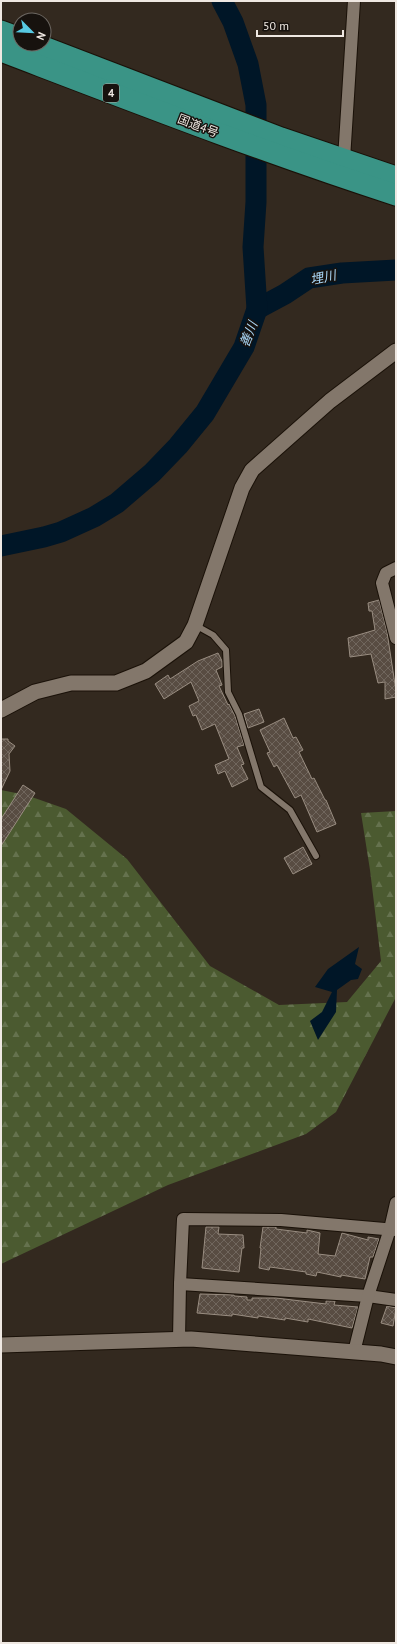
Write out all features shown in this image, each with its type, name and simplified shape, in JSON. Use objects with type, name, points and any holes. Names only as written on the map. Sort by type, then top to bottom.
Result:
[{"type":"highway","points":[[1,30],[12,35]]},
{"type":"highway","name":"国道4号","points":[[52,51],[223,126],[308,166],[396,195]]},
{"type":"highway","name":"国道4号","points":[[1,52],[223,126],[281,138],[396,177]]},
{"type":"street","points":[[344,159],[354,1]]},
{"type":"street","points":[[1,710],[35,692],[71,683],[116,683],[146,671],[186,642],[195,625],[242,488],[252,470],[330,401],[396,351]]},
{"type":"street","points":[[396,568],[386,573],[382,582],[396,638]]},
{"type":"street","points":[[354,1352],[368,1296],[393,1230],[396,1203]]},
{"type":"street","points":[[179,1339],[183,1219],[281,1220],[393,1230]]},
{"type":"street","points":[[180,1284],[368,1296],[396,1300]]},
{"type":"street","points":[[1,1345],[191,1339],[354,1352],[396,1357]]},
{"type":"lane","points":[[195,625],[213,635],[226,650],[228,692],[239,714],[261,787],[290,810],[316,856]]},
{"type":"green space","points":[[1,790],[26,795],[66,809],[127,859],[210,966],[279,1005],[347,1002],[381,961],[370,870],[361,813],[396,811],[396,997],[336,1112],[306,1134],[168,1185],[1,1264]]},
{"type":"water","points":[[359,947],[355,964],[362,969],[358,979],[351,980],[337,990],[336,1012],[318,1040],[310,1021],[322,1012],[332,992],[315,987],[328,969]]},
{"type":"building","points":[[379,600],[387,632],[396,691],[396,697],[385,699],[385,682],[378,683],[371,654],[350,657],[348,638],[375,630],[372,611],[369,611],[368,603]]},
{"type":"building","points":[[218,653],[222,661],[222,667],[216,670],[222,685],[219,686],[235,716],[244,745],[237,747],[244,764],[241,765],[248,779],[232,787],[225,771],[218,774],[215,765],[229,759],[215,724],[202,730],[196,715],[193,716],[189,706],[199,701],[191,682],[164,699],[155,684],[168,675],[170,679],[198,661]]},
{"type":"building","points":[[259,709],[264,722],[248,728],[244,714]]},
{"type":"building","points":[[284,718],[293,738],[296,737],[303,750],[299,752],[312,779],[314,778],[326,800],[336,824],[317,832],[301,795],[295,798],[277,765],[274,767],[267,753],[270,752],[260,730]]},
{"type":"building","points":[[1,739],[8,739],[8,741],[15,746],[9,754],[10,771],[1,790]]},
{"type":"building","points":[[23,785],[35,793],[1,846],[1,819]]},
{"type":"building","points":[[303,847],[312,864],[293,874],[284,858]]},
{"type":"building","points":[[206,1227],[219,1227],[218,1234],[243,1235],[244,1248],[242,1248],[239,1272],[202,1268]]},
{"type":"building","points":[[263,1227],[276,1227],[276,1229],[307,1233],[307,1230],[320,1233],[318,1254],[335,1256],[342,1233],[368,1240],[368,1237],[379,1239],[373,1257],[370,1257],[365,1279],[341,1275],[341,1277],[317,1272],[316,1276],[306,1274],[306,1272],[270,1267],[269,1270],[259,1268]]},
{"type":"building","points":[[200,1294],[234,1295],[247,1297],[247,1300],[252,1300],[252,1298],[276,1298],[326,1304],[326,1301],[335,1301],[334,1305],[358,1307],[352,1328],[308,1319],[308,1322],[285,1318],[285,1320],[258,1316],[258,1318],[232,1314],[232,1316],[197,1313]]},
{"type":"building","points":[[387,1306],[396,1308],[393,1326],[381,1323]]},
{"type":"waterway","name":"善川","points":[[1,546],[61,532],[94,517],[117,503],[152,473],[178,446],[205,413],[244,347],[257,309],[253,247],[256,202],[256,105],[248,64],[233,22],[222,1]]},
{"type":"waterway","name":"埋川","points":[[257,309],[285,294],[309,278],[342,273],[396,270]]}]
